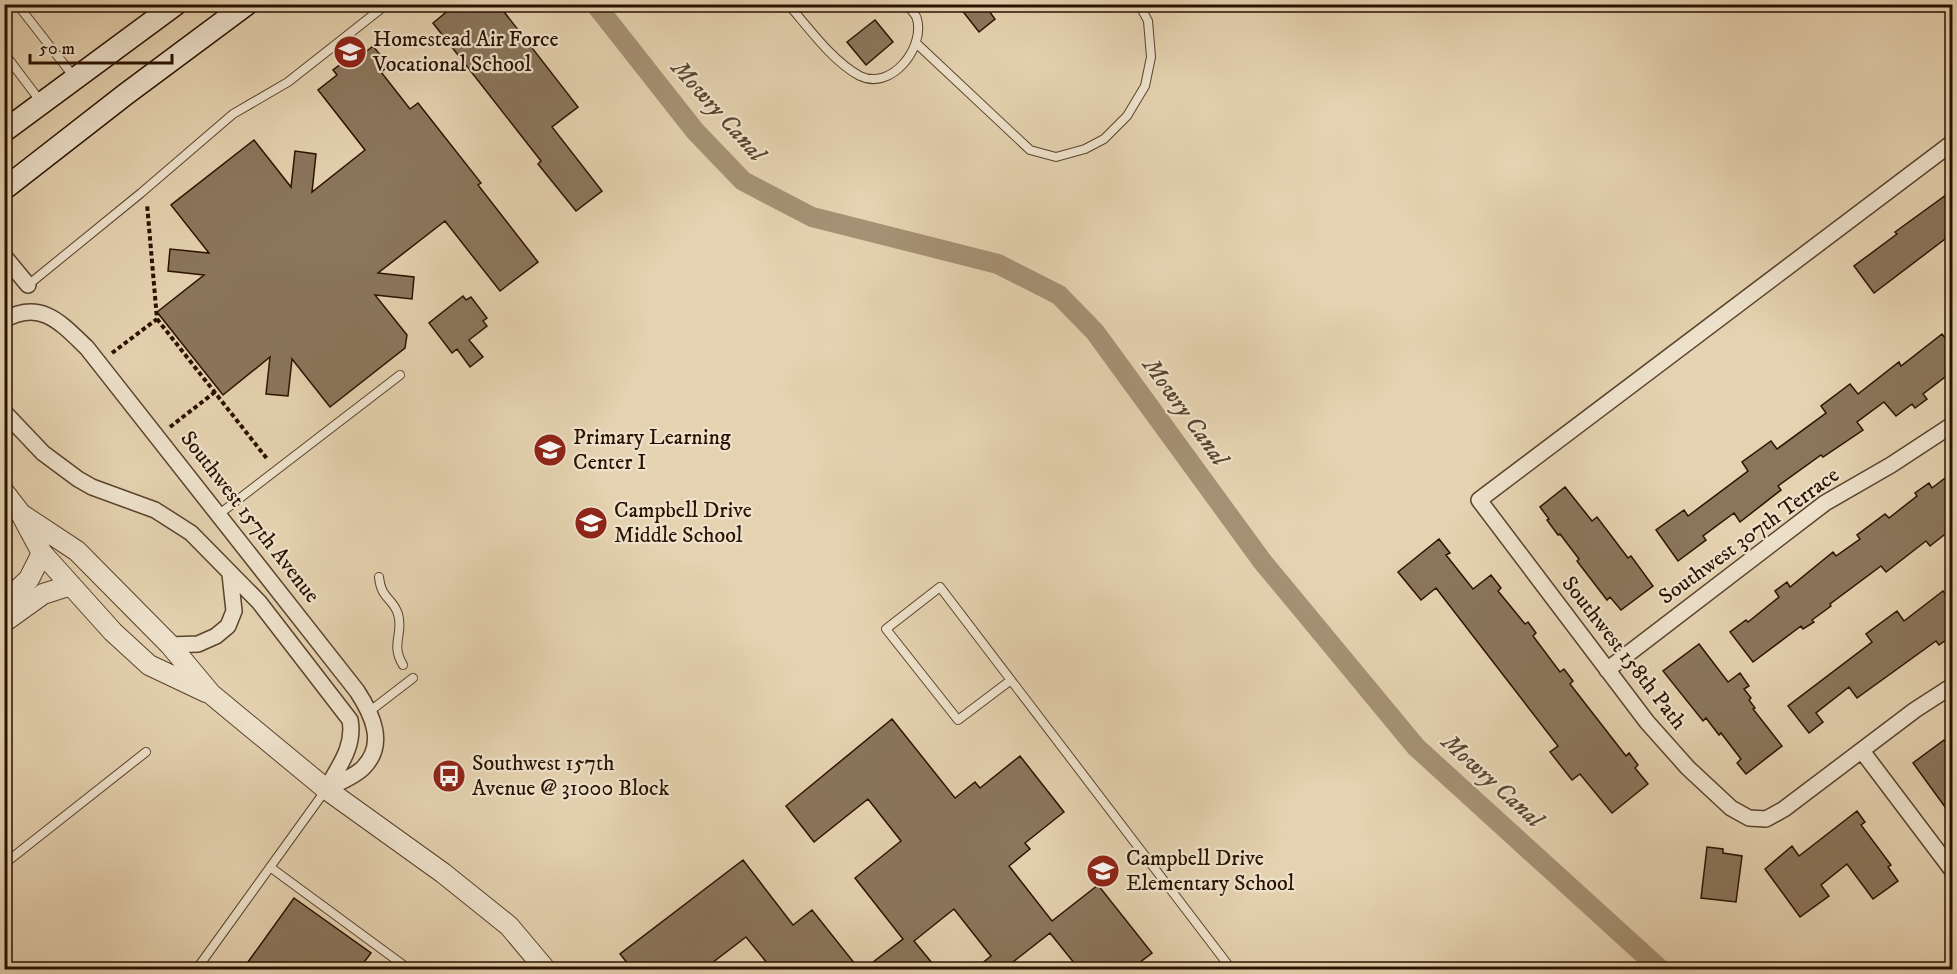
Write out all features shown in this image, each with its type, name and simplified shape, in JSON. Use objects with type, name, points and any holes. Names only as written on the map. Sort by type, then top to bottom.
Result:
[{"type":"main road","points":[[6,133],[75,78],[176,4]]},
{"type":"main road","points":[[4,189],[135,87],[247,4]]},
{"type":"street","name":"Southwest 158th Path","points":[[1862,751],[1784,809],[1766,819],[1749,818],[1731,808],[1688,768],[1647,722],[1479,500],[1953,143]]},
{"type":"street","points":[[4,256],[27,285]]},
{"type":"street","name":"Southwest 157th Avenue","points":[[4,320],[16,313],[29,310],[42,313],[70,331],[87,348],[357,691],[370,711],[375,726],[372,756],[362,769],[327,789]]},
{"type":"street","name":"Southwest 157th Avenue","points":[[4,412],[26,437],[62,468],[92,487],[155,510],[176,523],[202,543],[259,603],[350,720],[352,730],[349,747],[327,789]]},
{"type":"street","name":"Southwest 307th Terrace","points":[[1607,670],[1826,503],[1953,425]]},
{"type":"street","points":[[4,492],[21,514],[42,553],[113,632],[149,665],[211,694]]},
{"type":"street","points":[[21,514],[77,551],[170,645],[211,694],[327,789],[443,873],[509,926],[546,969]]},
{"type":"street","points":[[4,603],[29,579],[42,553]]},
{"type":"street","points":[[170,645],[198,645],[216,636],[228,626],[234,611],[230,574]]},
{"type":"street","points":[[4,622],[43,594],[71,585]]},
{"type":"street","points":[[1953,686],[1915,710],[1862,751],[1953,870]]},
{"type":"lane","points":[[17,4],[75,78]]},
{"type":"lane","points":[[27,285],[141,193],[233,114],[288,82],[387,4]]},
{"type":"lane","points":[[788,4],[836,58],[861,76],[879,80],[894,72],[915,49],[918,34],[917,17],[906,4]]},
{"type":"lane","points":[[916,42],[1030,150],[1056,157],[1085,149],[1104,139],[1127,116],[1145,86],[1151,57],[1148,21],[1139,4]]},
{"type":"lane","points":[[4,53],[42,104]]},
{"type":"lane","points":[[218,515],[400,375]]},
{"type":"lane","points":[[379,577],[380,590],[398,612],[400,626],[396,651],[403,665]]},
{"type":"lane","points":[[1011,680],[958,720],[886,629],[940,586],[1232,969]]},
{"type":"lane","points":[[370,711],[413,678]]},
{"type":"lane","points":[[4,864],[146,752]]},
{"type":"lane","points":[[196,969],[327,789]]},
{"type":"lane","points":[[270,867],[410,969]]},
{"type":"path","points":[[141,193],[147,203],[157,320],[269,462]]},
{"type":"path","points":[[112,353],[157,320]]},
{"type":"path","points":[[169,427],[215,392]]},
{"type":"building","points":[[456,4],[498,4],[578,107],[552,127],[602,191],[576,211],[538,164],[541,161],[433,23]]},
{"type":"building","points":[[957,4],[984,4],[995,19],[979,32]]},
{"type":"building","points":[[875,20],[893,42],[866,65],[847,42]]},
{"type":"building","points":[[373,46],[389,66],[381,72],[410,109],[418,103],[481,183],[478,185],[538,262],[500,291],[445,221],[378,273],[414,277],[412,299],[375,295],[407,335],[405,348],[330,407],[292,359],[288,396],[266,394],[270,357],[223,395],[157,312],[204,275],[168,271],[170,249],[209,253],[171,205],[254,140],[291,187],[295,151],[316,154],[312,192],[365,150],[318,90],[337,75],[333,70],[353,55],[357,59]]},
{"type":"building","points":[[1953,190],[1953,233],[1874,293],[1854,266],[1897,234],[1895,232]]},
{"type":"building","points":[[463,296],[466,300],[471,297],[487,318],[483,321],[487,326],[469,340],[483,357],[470,367],[457,349],[452,353],[429,323]]},
{"type":"building","points":[[1942,334],[1953,348],[1953,371],[1923,394],[1927,399],[1915,408],[1912,404],[1896,416],[1884,402],[1857,422],[1863,430],[1823,457],[1821,455],[1778,486],[1781,490],[1740,522],[1734,513],[1703,536],[1706,540],[1678,561],[1656,530],[1684,510],[1688,516],[1748,471],[1742,462],[1771,441],[1777,449],[1826,413],[1821,406],[1850,384],[1858,394],[1899,362],[1901,366]]},
{"type":"building","points":[[1953,472],[1953,528],[1930,546],[1926,541],[1886,572],[1881,566],[1830,604],[1831,606],[1812,620],[1814,622],[1803,629],[1801,626],[1753,662],[1730,632],[1746,620],[1748,622],[1779,597],[1775,591],[1787,582],[1790,587],[1833,552],[1836,556],[1860,539],[1857,535],[1885,514],[1889,518],[1917,496],[1915,493],[1929,483],[1932,488]]},
{"type":"building","points":[[1565,487],[1592,521],[1597,517],[1628,558],[1631,556],[1653,586],[1621,610],[1610,597],[1607,600],[1577,561],[1579,559],[1547,520],[1549,519],[1540,507]]},
{"type":"building","points":[[1439,539],[1450,553],[1446,555],[1473,589],[1491,575],[1501,588],[1498,591],[1525,624],[1528,622],[1536,633],[1533,636],[1560,672],[1564,669],[1573,681],[1570,684],[1626,756],[1629,753],[1638,765],[1635,768],[1648,784],[1612,813],[1580,774],[1572,780],[1550,752],[1558,746],[1436,588],[1421,600],[1398,572]]},
{"type":"building","points":[[1943,591],[1953,603],[1953,635],[1939,645],[1936,641],[1857,698],[1849,687],[1816,713],[1823,722],[1809,733],[1788,706],[1872,642],[1866,634],[1897,611],[1904,621]]},
{"type":"building","points":[[1699,644],[1728,682],[1740,673],[1749,686],[1744,689],[1751,698],[1749,700],[1755,708],[1753,709],[1782,746],[1746,774],[1737,763],[1741,759],[1721,733],[1719,735],[1706,718],[1703,721],[1663,671]]},
{"type":"building","points":[[892,719],[955,798],[975,782],[980,788],[1020,756],[1064,812],[1025,843],[1030,849],[1009,866],[1052,921],[1098,885],[1152,953],[1131,969],[1079,969],[1050,933],[1004,969],[975,969],[991,956],[954,909],[914,941],[937,969],[864,969],[903,939],[855,878],[901,841],[868,799],[814,842],[786,806]]},
{"type":"building","points":[[1944,740],[1953,752],[1953,818],[1913,763]]},
{"type":"building","points":[[1857,811],[1865,822],[1861,825],[1891,865],[1888,867],[1898,881],[1873,899],[1847,864],[1821,885],[1829,896],[1800,917],[1765,869],[1792,846],[1799,856]]},
{"type":"building","points":[[1707,847],[1723,849],[1723,853],[1742,856],[1736,902],[1701,898]]},
{"type":"building","points":[[743,860],[793,925],[812,910],[859,969],[772,969],[746,937],[704,969],[632,969],[620,954]]},
{"type":"building","points":[[294,898],[371,953],[359,969],[243,969]]},
{"type":"waterway","name":"Mowry Canal","points":[[595,4],[695,131],[743,181],[812,217],[998,264],[1059,295],[1095,332],[1262,561],[1416,747],[1661,970]]},
{"type":"place","name":"Homestead Air Force Vocational School","points":[[350,52]]},
{"type":"place","name":"Primary Learning Center I","points":[[550,450]]},
{"type":"place","name":"Campbell Drive Middle School","points":[[591,523]]},
{"type":"place","name":"Southwest 157th Avenue @ 31000 Block","points":[[449,776]]},
{"type":"place","name":"Campbell Drive Elementary School","points":[[1103,871]]}]
